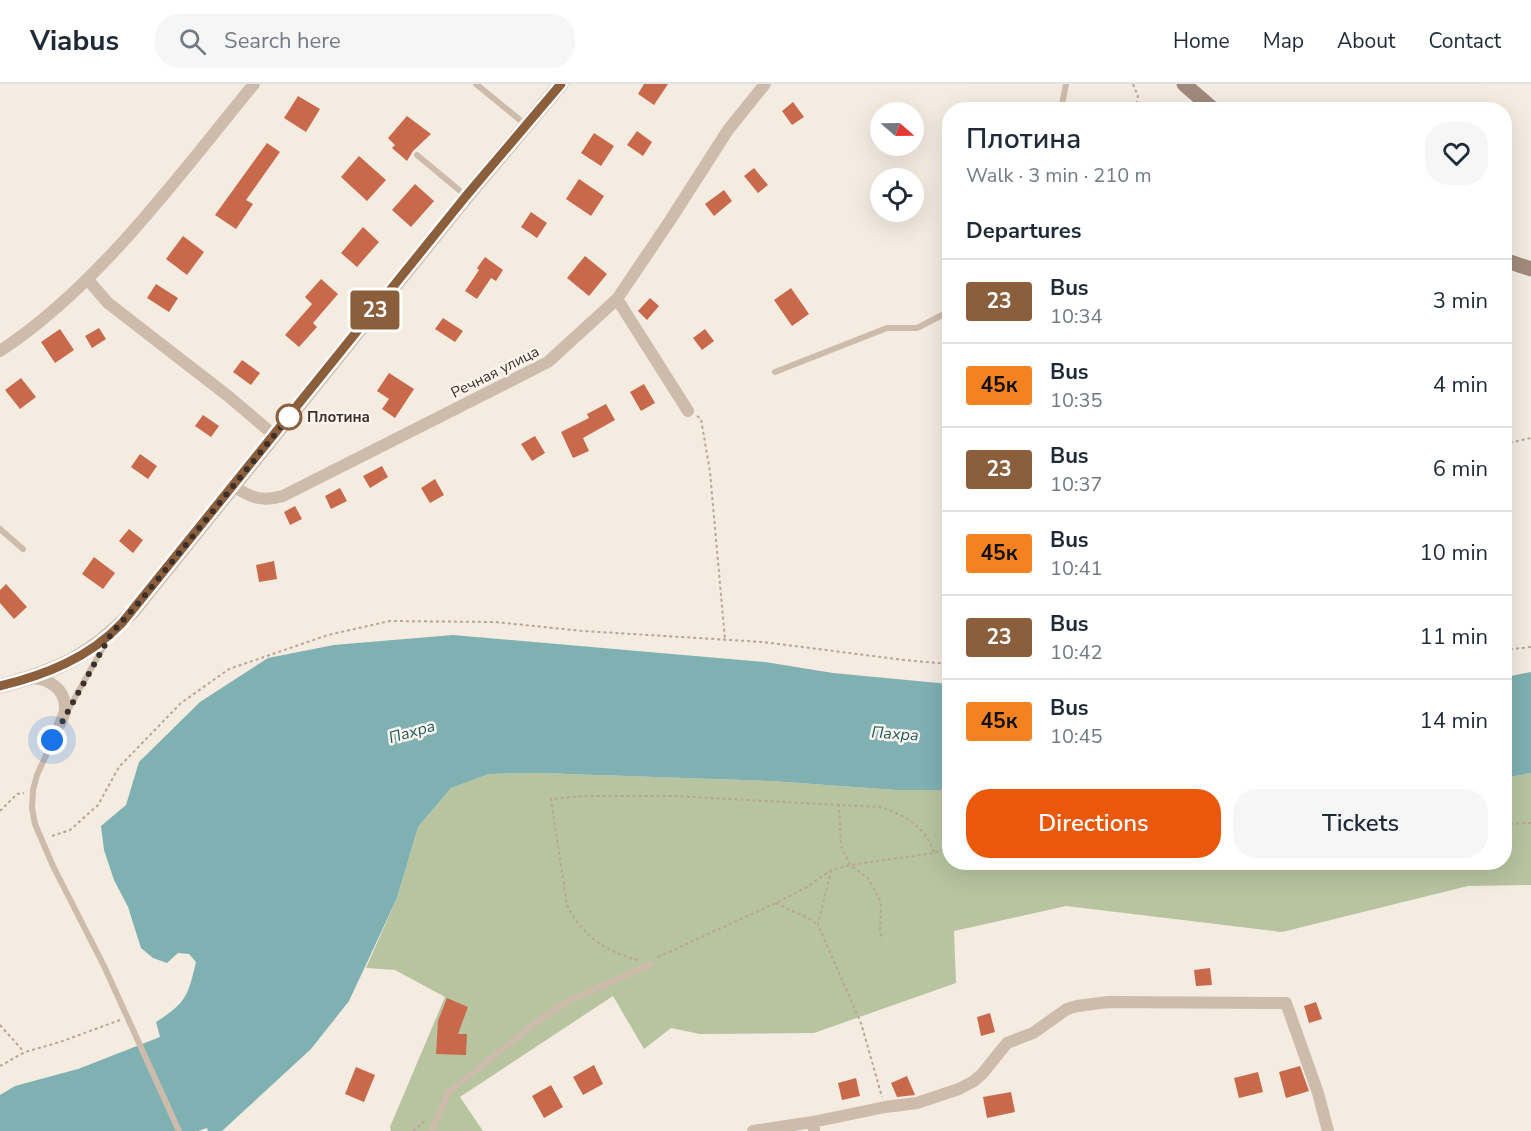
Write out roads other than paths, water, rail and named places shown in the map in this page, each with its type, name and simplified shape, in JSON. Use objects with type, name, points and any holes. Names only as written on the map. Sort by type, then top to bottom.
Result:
[{"type":"main road","points":[[1184,84],[1205,102]]},
{"type":"main road","points":[[1512,263],[1531,269]]},
{"type":"street","points":[[0,351],[23,336],[88,280],[254,84]]},
{"type":"street","points":[[0,686],[57,668],[89,651],[111,634],[132,612],[466,196],[561,84]]},
{"type":"street","name":"Речная улица","points":[[234,486],[256,499],[270,500],[283,496],[548,362],[617,299],[728,130],[765,84]]},
{"type":"street","points":[[88,280],[108,303],[228,396],[274,435]]},
{"type":"street","points":[[617,299],[688,411]]},
{"type":"street","points":[[31,678],[44,679],[55,685],[63,697],[65,709],[60,724]]},
{"type":"street","points":[[753,1131],[813,1127],[885,1107],[934,1099],[966,1085],[982,1074],[1007,1042],[1033,1033],[1077,1006],[1108,1002],[1286,1003],[1318,1093],[1328,1131]]},
{"type":"lane","points":[[476,84],[526,125]]},
{"type":"lane","points":[[1063,102],[1066,84]]},
{"type":"lane","points":[[417,155],[466,196]]},
{"type":"lane","points":[[774,372],[887,328],[917,327],[942,315]]},
{"type":"lane","points":[[0,529],[23,549]]},
{"type":"lane","points":[[111,634],[44,756],[33,790],[32,808],[41,840],[139,1042],[179,1131]]},
{"type":"lane","points":[[432,1131],[448,1093],[530,1027],[565,1003],[651,964]]},
{"type":"water","name":"Пахра","points":[[453,635],[765,662],[833,673],[942,683],[942,790],[896,790],[771,781],[539,773],[489,774],[451,788],[418,827],[397,898],[349,1001],[311,1049],[222,1131],[208,1131],[207,1128],[198,1131],[0,1131],[0,1095],[15,1086],[78,1069],[160,1037],[156,1022],[180,1004],[188,991],[196,962],[189,954],[178,953],[167,963],[153,958],[141,948],[128,907],[114,880],[104,850],[101,826],[126,805],[139,762],[200,702],[268,658],[334,645]]},
{"type":"water","points":[[1531,672],[1531,773],[1512,777],[1512,676]]},
{"type":"place","name":"Плотина","points":[[289,417]]}]
